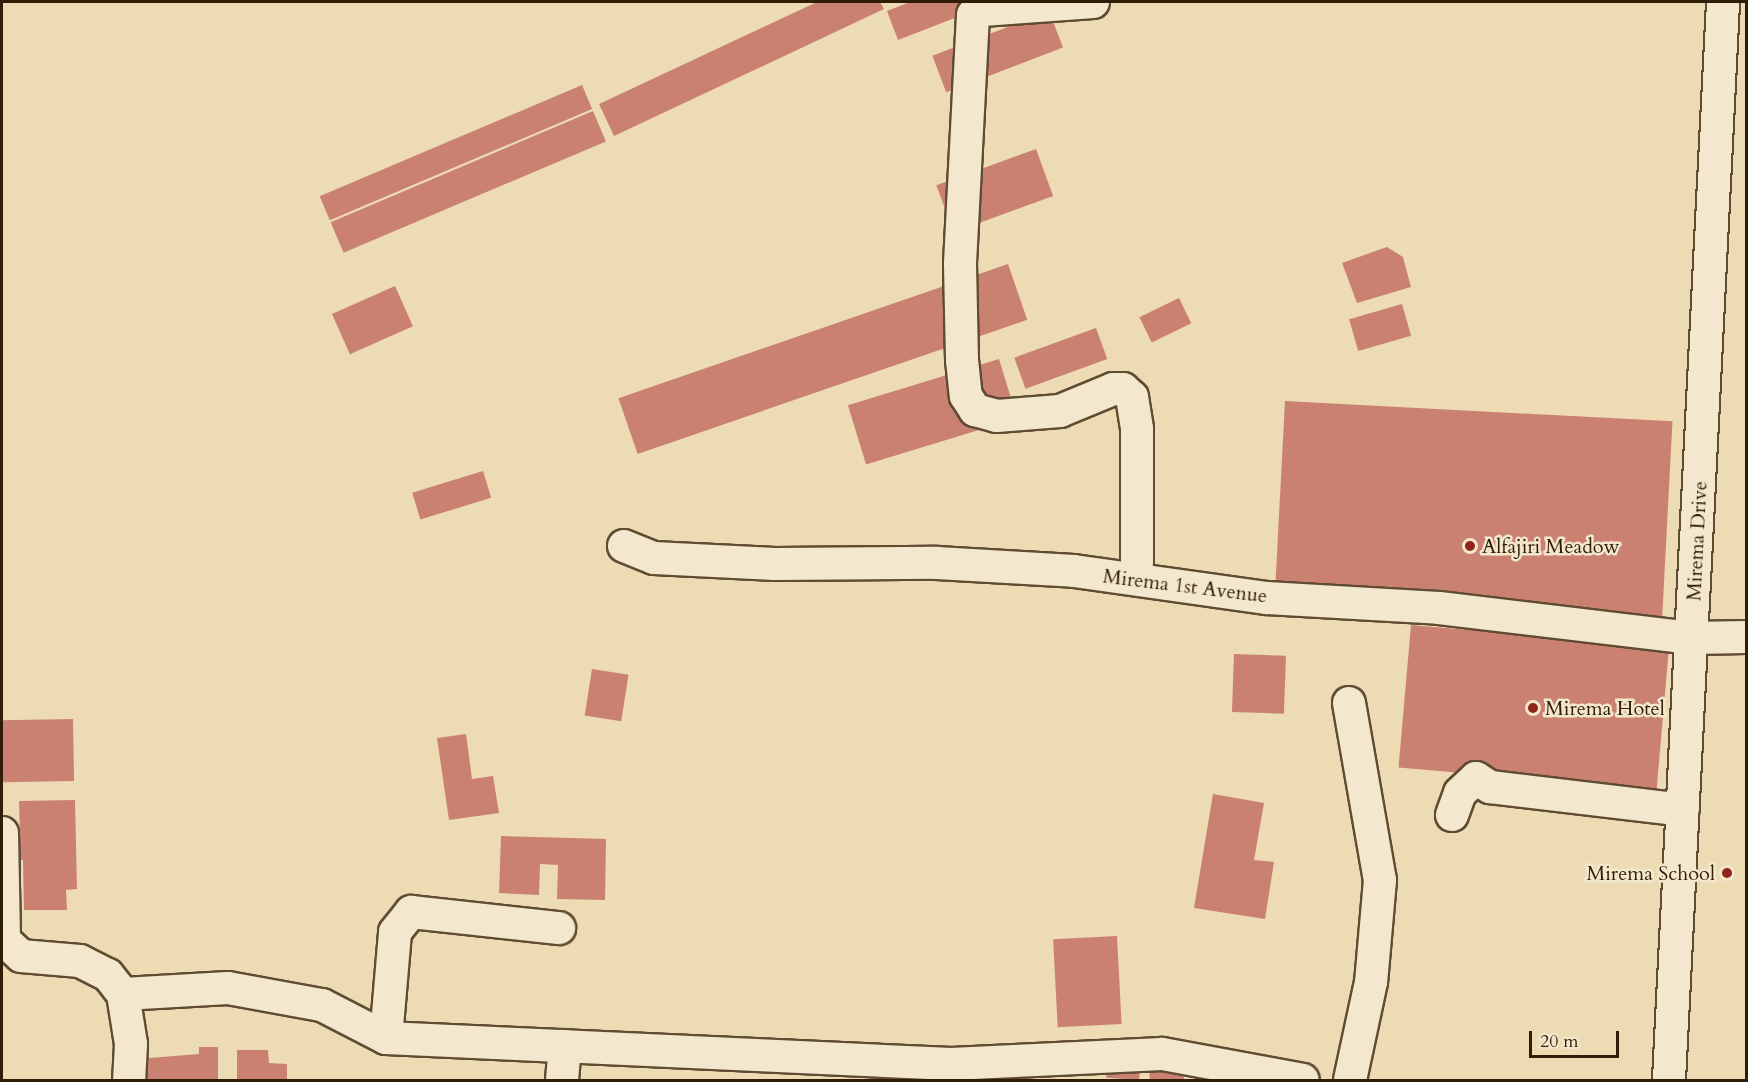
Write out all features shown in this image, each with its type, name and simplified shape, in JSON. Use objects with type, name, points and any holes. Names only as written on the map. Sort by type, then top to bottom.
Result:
[{"type":"street","points":[[1093,2],[982,10],[973,15],[968,14],[960,264],[966,396],[975,410],[997,416],[1060,411],[1113,389],[1128,393],[1137,429],[1137,563]]},
{"type":"street","name":"Mirema Drive","points":[[1669,1080],[1723,2]]},
{"type":"street","name":"Mirema 1st Avenue","points":[[624,546],[654,558],[1074,572],[1267,598],[1439,608],[1692,638],[1746,637]]},
{"type":"street","points":[[1349,703],[1380,880],[1371,982],[1350,1080]]},
{"type":"street","points":[[1452,815],[1460,793],[1476,778],[1490,787],[1683,810]]},
{"type":"street","points":[[2,833],[4,940],[11,951],[96,966],[123,994],[131,1044],[129,1080]]},
{"type":"street","points":[[386,1038],[395,932],[411,912],[559,928]]},
{"type":"street","points":[[123,994],[228,988],[322,1005],[386,1038],[951,1064],[1162,1054],[1303,1080]]},
{"type":"street","points":[[562,1080],[565,1046]]},
{"type":"building","points":[[817,2],[880,2],[884,9],[614,136],[599,104]]},
{"type":"building","points":[[910,2],[996,2],[898,40],[887,11]]},
{"type":"building","points":[[1049,11],[1063,47],[946,92],[932,56]]},
{"type":"building","points":[[582,85],[592,109],[330,220],[320,196]]},
{"type":"building","points":[[593,111],[606,141],[344,253],[331,222]]},
{"type":"building","points":[[1036,149],[1053,196],[953,232],[936,185]]},
{"type":"building","points":[[1387,247],[1403,257],[1411,287],[1357,303],[1342,263]]},
{"type":"building","points":[[1008,264],[1027,320],[638,454],[618,398]]},
{"type":"building","points":[[395,286],[413,326],[350,354],[332,314]]},
{"type":"building","points":[[1179,298],[1191,323],[1152,342],[1139,317]]},
{"type":"building","points":[[1402,304],[1411,336],[1358,351],[1349,319]]},
{"type":"building","points":[[1096,328],[1107,359],[1026,389],[1014,358]]},
{"type":"building","points":[[999,359],[1017,418],[866,464],[848,405]]},
{"type":"building","name":"Alfajiri Meadow","points":[[1285,401],[1672,421],[1662,619],[1275,599]]},
{"type":"building","points":[[483,471],[491,498],[420,519],[412,493]]},
{"type":"building","name":"Mirema Hotel","points":[[1411,625],[1669,648],[1657,790],[1399,767]]},
{"type":"building","points":[[1234,654],[1286,656],[1284,714],[1232,712]]},
{"type":"building","points":[[592,669],[629,675],[621,721],[585,715]]},
{"type":"building","points":[[73,719],[74,781],[3,782],[2,720]]},
{"type":"building","points":[[466,734],[472,779],[493,776],[499,813],[449,820],[437,738]]},
{"type":"building","points":[[1213,794],[1264,803],[1254,860],[1274,862],[1265,919],[1194,908]]},
{"type":"building","points":[[75,800],[77,889],[66,890],[67,910],[24,910],[23,860],[12,860],[11,836],[20,835],[19,801]]},
{"type":"building","points":[[501,836],[606,839],[605,900],[557,899],[558,865],[540,864],[539,895],[499,893]]},
{"type":"building","points":[[1117,936],[1122,1024],[1058,1027],[1053,939]]},
{"type":"building","points":[[199,1047],[218,1047],[218,1080],[137,1080],[137,1059],[199,1054]]},
{"type":"building","points":[[237,1050],[268,1050],[269,1063],[287,1064],[287,1080],[237,1080]]},
{"type":"building","points":[[1107,1065],[1140,1067],[1139,1080],[1106,1078]]},
{"type":"building","points":[[1149,1071],[1183,1072],[1184,1080],[1150,1080]]},
{"type":"place","name":"Alfajiri Meadow","points":[[1470,546]]},
{"type":"place","name":"Mirema Hotel","points":[[1533,708]]},
{"type":"place","name":"Mirema School","points":[[1727,873]]}]
